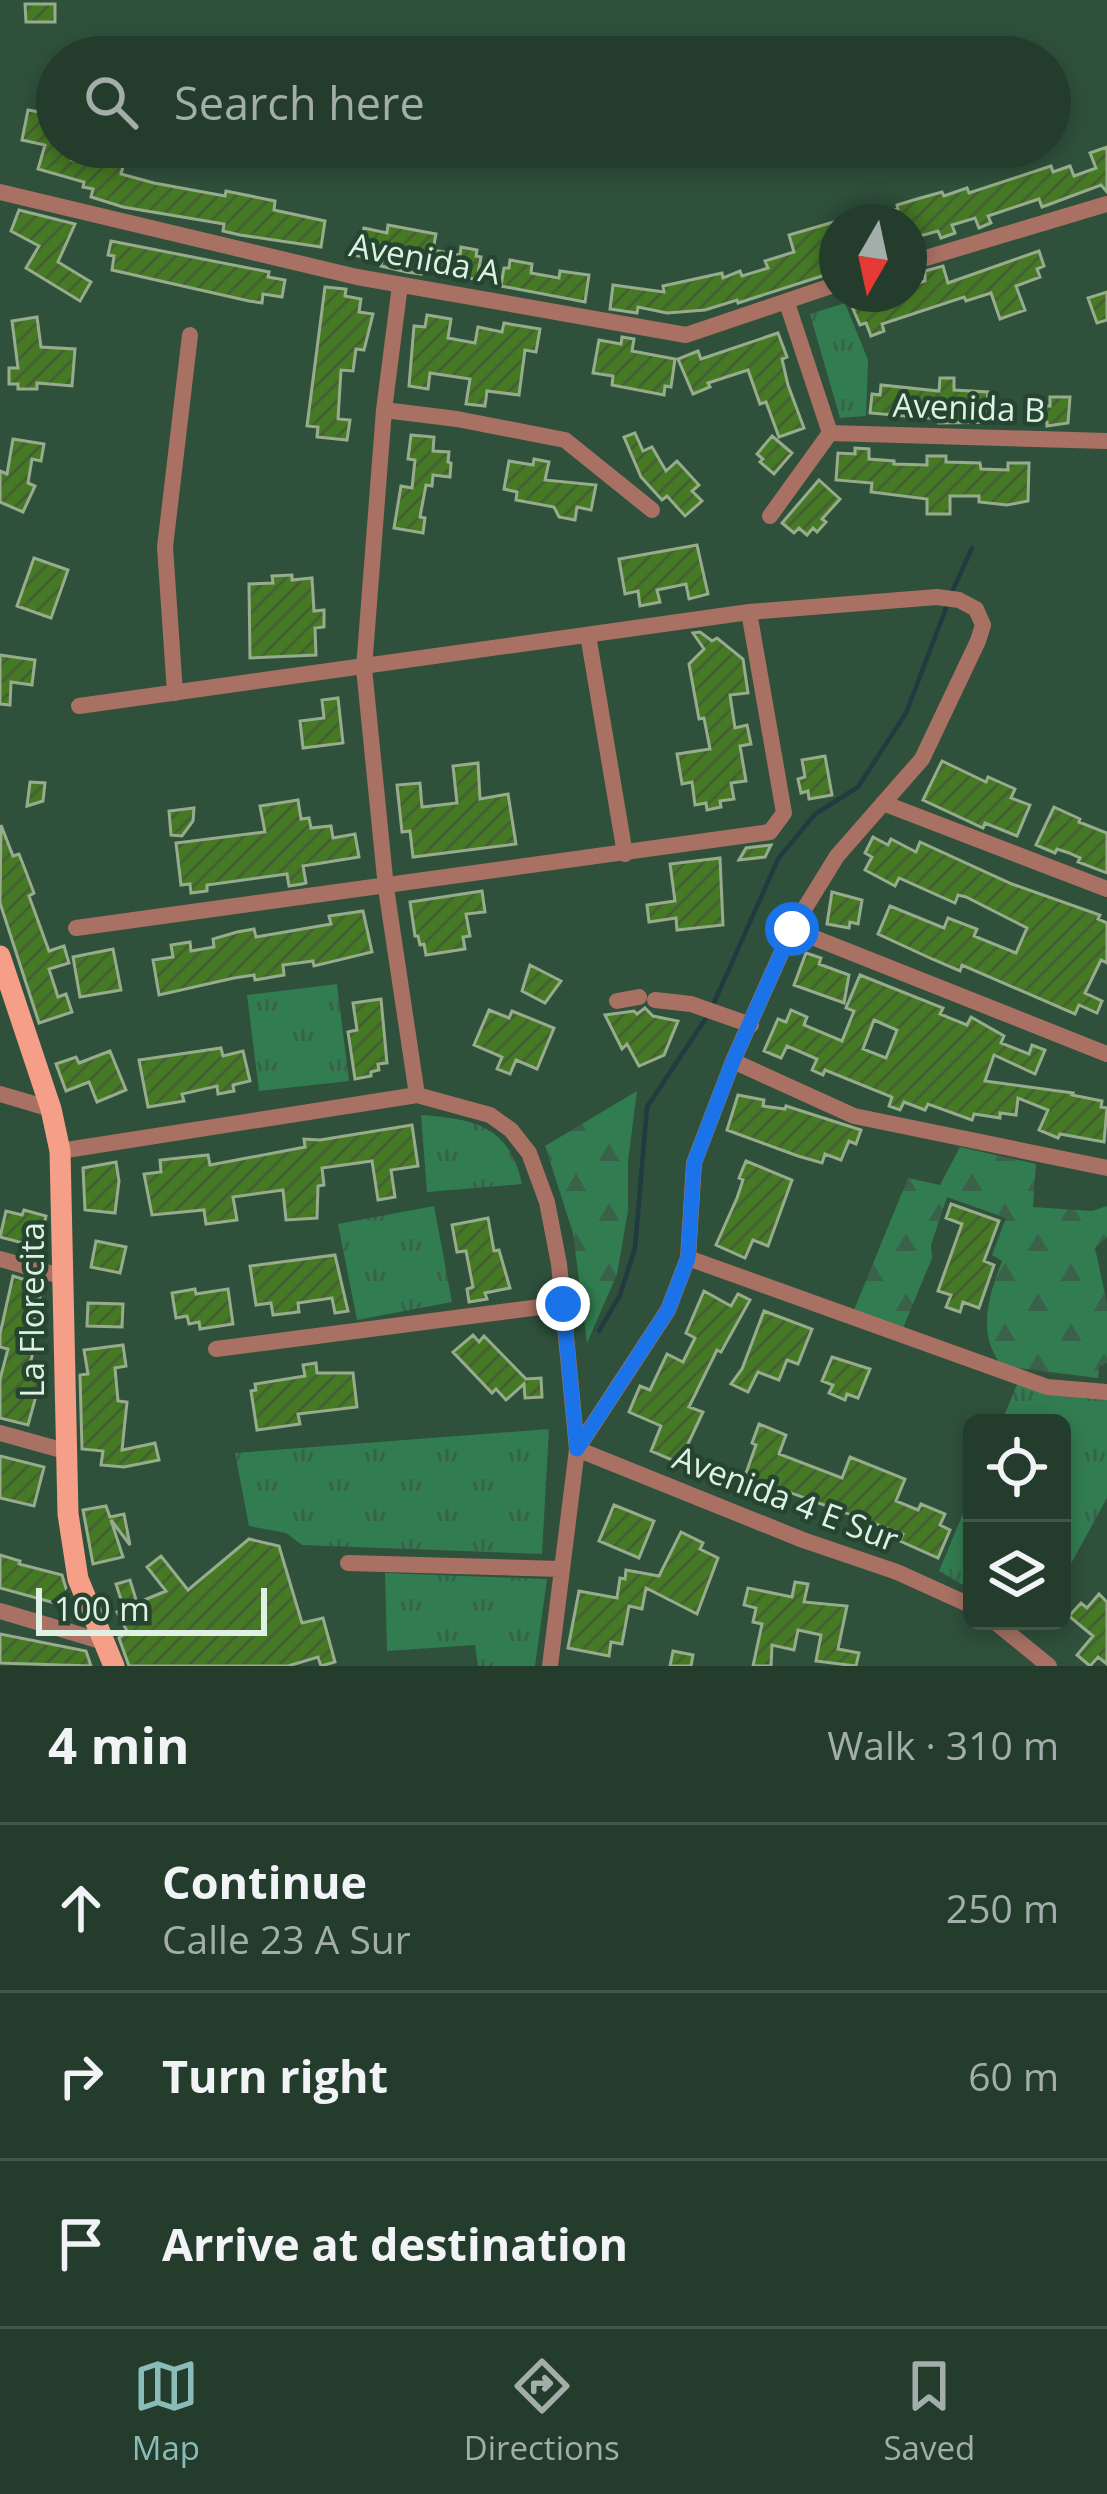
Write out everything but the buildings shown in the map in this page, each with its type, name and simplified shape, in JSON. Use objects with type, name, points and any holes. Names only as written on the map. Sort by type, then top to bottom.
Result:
[{"type":"main road","name":"La Florecita","points":[[0,956],[51,1109],[60,1151],[68,1514],[78,1579],[114,1666]]},
{"type":"street","name":"Avenida A","points":[[0,193],[400,285],[686,335],[819,291]]},
{"type":"street","points":[[927,258],[1107,204]]},
{"type":"street","points":[[400,285],[384,410],[364,668],[386,888],[417,1095]]},
{"type":"street","points":[[770,516],[830,434],[787,303]]},
{"type":"street","points":[[175,693],[165,547],[190,335]]},
{"type":"street","points":[[384,410],[566,440],[652,510]]},
{"type":"street","name":"Avenida B","points":[[830,434],[1107,441]]},
{"type":"street","points":[[79,706],[749,612],[937,597],[959,600],[976,609],[983,625],[965,675],[922,759],[837,856],[792,929],[694,1163],[688,1258],[668,1310],[577,1449]]},
{"type":"street","points":[[76,928],[763,835],[784,813],[749,612]]},
{"type":"street","points":[[588,635],[626,854]]},
{"type":"street","points":[[883,803],[1107,890]]},
{"type":"street","points":[[792,929],[1107,1054]]},
{"type":"street","points":[[617,1001],[648,998],[691,1004],[752,1024]]},
{"type":"street","points":[[733,1061],[854,1115],[1107,1168]]},
{"type":"street","points":[[0,1094],[51,1109]]},
{"type":"street","points":[[60,1151],[417,1095],[490,1115],[511,1130],[529,1153],[547,1202],[577,1449],[550,1666]]},
{"type":"street","points":[[0,1258],[64,1276]]},
{"type":"street","points":[[688,1258],[1047,1387],[1107,1392]]},
{"type":"street","points":[[216,1348],[563,1304]]},
{"type":"street","points":[[0,1433],[65,1451]]},
{"type":"street","name":"Avenida 4 E Sur","points":[[577,1449],[963,1602]]},
{"type":"street","points":[[348,1563],[561,1569]]},
{"type":"street","points":[[0,1611],[104,1642]]},
{"type":"street","points":[[1005,1630],[1049,1666]]},
{"type":"green space","points":[[849,312],[868,360],[866,416],[840,418],[810,314]]},
{"type":"green space","points":[[337,984],[349,1081],[259,1091],[247,995]]},
{"type":"green space","points":[[637,1091],[628,1161],[628,1211],[617,1274],[587,1343],[573,1233],[545,1146]]},
{"type":"green space","points":[[421,1115],[487,1129],[508,1149],[522,1184],[427,1192]]},
{"type":"green space","points":[[960,1147],[1036,1164],[1033,1207],[1092,1211],[1107,1206],[1107,1237],[1095,1248],[1107,1303],[1107,1363],[1099,1367],[1098,1378],[1002,1366],[989,1341],[987,1314],[1002,1261],[992,1255],[1006,1218],[947,1197],[931,1245],[932,1258],[903,1328],[854,1310],[908,1178],[940,1185]]},
{"type":"green space","points":[[434,1206],[452,1302],[357,1320],[338,1224]]},
{"type":"green space","points":[[1018,1382],[1107,1399],[1107,1498],[1071,1564],[1071,1414],[1005,1414]]},
{"type":"green space","points":[[549,1429],[542,1554],[302,1545],[286,1533],[249,1526],[235,1453]]},
{"type":"green space","points":[[963,1514],[963,1585],[939,1571]]},
{"type":"green space","points":[[385,1573],[547,1579],[535,1666],[478,1666],[475,1645],[387,1651]]},
{"type":"waterway","points":[[952,592],[972,548]]},
{"type":"waterway","points":[[713,1005],[778,859],[815,814],[858,787],[906,713],[948,603]]},
{"type":"waterway","points":[[599,1331],[620,1295],[635,1248],[647,1107],[708,1015]]},
{"type":"route","points":[[563,1304],[577,1449],[668,1310],[688,1258],[694,1163],[792,929]]}]
